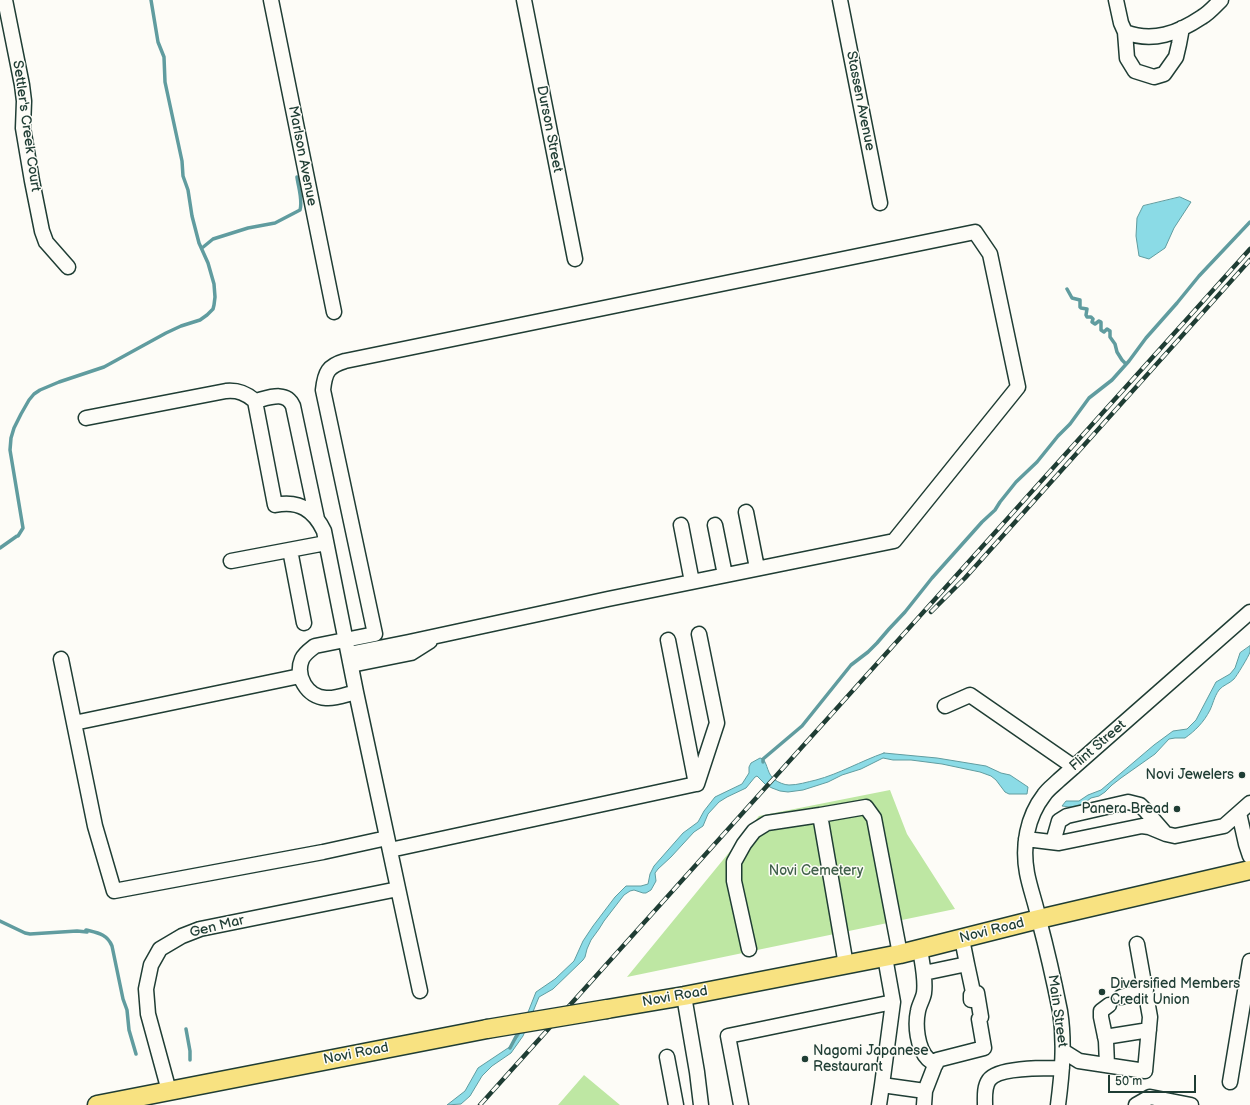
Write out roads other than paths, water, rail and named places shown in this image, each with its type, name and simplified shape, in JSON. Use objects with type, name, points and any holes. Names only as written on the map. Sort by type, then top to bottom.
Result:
[{"type":"main road","name":"Novi Road","points":[[97,1105],[487,1029],[684,996],[846,965],[920,949],[1039,919],[1250,870]]},
{"type":"street","name":"Settler's Creek Court","points":[[5,0],[22,85],[24,101],[23,128],[42,231],[46,242],[68,267]]},
{"type":"street","name":"Marlson Avenue","points":[[271,0],[334,312]]},
{"type":"street","name":"Durson Street","points":[[524,0],[575,259]]},
{"type":"street","name":"Stassen Avenue","points":[[840,0],[880,202]]},
{"type":"street","points":[[1116,0],[1121,23],[1125,32],[1127,58],[1135,71],[1154,77],[1164,74],[1176,58],[1182,28]]},
{"type":"street","points":[[1125,32],[1136,36],[1146,37],[1167,34],[1182,28],[1203,16],[1221,0]]},
{"type":"street","points":[[350,659],[411,653],[438,636],[608,599],[894,541],[1018,387],[990,254],[975,232],[334,364],[327,372],[323,390],[375,634],[315,646],[302,658],[300,676],[303,684],[309,691],[317,696],[325,698],[356,692]]},
{"type":"street","points":[[86,418],[226,391],[242,392],[255,400],[275,505],[288,503],[301,506],[313,514],[324,531],[356,692],[420,992]]},
{"type":"street","points":[[255,400],[278,396],[287,398],[291,401],[317,519]]},
{"type":"street","points":[[746,512],[757,568]]},
{"type":"street","points":[[681,525],[692,582]]},
{"type":"street","points":[[715,525],[724,575]]},
{"type":"street","points":[[231,561],[326,543]]},
{"type":"street","points":[[290,550],[304,623]]},
{"type":"street","name":"Flint Street","points":[[1039,919],[1026,871],[1025,848],[1032,818],[1043,796],[1250,612]]},
{"type":"street","points":[[696,784],[717,723],[699,634]]},
{"type":"street","points":[[668,640],[696,784]]},
{"type":"street","points":[[62,659],[95,826],[114,891],[323,852],[388,844],[696,784]]},
{"type":"street","points":[[74,723],[300,676]]},
{"type":"street","points":[[945,706],[970,695],[1074,767]]},
{"type":"street","points":[[1053,842],[1059,820],[1067,816],[1128,802],[1140,806],[1145,810],[1166,834]]},
{"type":"street","points":[[749,949],[734,881],[734,862],[744,844],[754,831],[767,823],[866,807],[874,818],[893,955],[893,1002],[879,1105]]},
{"type":"street","points":[[1026,839],[1059,842],[1142,826],[1175,836],[1224,826],[1245,808]]},
{"type":"street","points":[[1245,808],[1246,844],[1250,856]]},
{"type":"street","points":[[820,814],[846,965]]},
{"type":"street","name":"Gen Mar","points":[[169,1091],[148,1014],[146,990],[151,965],[160,949],[182,936],[200,929],[398,890]]},
{"type":"street","name":"Main Street","points":[[1039,919],[1060,1012],[1063,1051],[1058,1105]]},
{"type":"street","points":[[924,1105],[926,1091],[937,1060],[984,1048],[979,1019],[975,1017],[970,995],[973,992],[962,939]]},
{"type":"street","points":[[1063,1051],[1079,1061],[1146,1071],[1150,1017],[1137,944]]},
{"type":"street","points":[[920,949],[924,973],[924,992],[918,1012],[917,1027],[919,1041],[923,1051],[928,1059],[936,1064]]},
{"type":"street","points":[[1230,1082],[1250,961]]},
{"type":"street","points":[[924,973],[967,964]]},
{"type":"street","points":[[1121,997],[1146,990]]},
{"type":"street","points":[[684,996],[701,1105]]},
{"type":"street","points":[[741,1105],[728,1036],[893,1002]]},
{"type":"street","points":[[1107,1066],[1101,1011],[1108,1005]]},
{"type":"street","points":[[1105,1037],[1149,1030]]},
{"type":"street","points":[[667,1057],[676,1105]]},
{"type":"street","points":[[985,1105],[985,1089],[989,1080],[998,1073],[1015,1070],[1062,1068]]},
{"type":"street","points":[[882,1085],[926,1091]]},
{"type":"street","points":[[1136,1105],[1150,1097],[1191,1105]]},
{"type":"water","points":[[1180,197],[1191,202],[1174,228],[1165,248],[1149,259],[1139,256],[1136,236],[1137,218],[1143,206]]},
{"type":"water","points":[[1250,646],[1250,652],[1234,679],[1219,690],[1208,714],[1202,722],[1185,738],[1169,739],[1155,754],[1121,778],[1105,792],[1099,796],[1091,798],[1078,808],[1062,806],[1066,801],[1079,801],[1088,795],[1101,790],[1154,745],[1173,731],[1187,729],[1196,720],[1216,682],[1230,674],[1235,668],[1240,653]]},
{"type":"water","points":[[884,753],[937,758],[986,766],[1001,773],[1010,775],[1028,787],[1027,794],[1009,794],[1005,792],[991,776],[980,772],[942,764],[883,758],[861,769],[803,790],[788,792],[780,791],[766,785],[757,776],[755,777],[746,788],[719,802],[708,814],[703,826],[694,832],[658,869],[655,873],[656,881],[651,890],[643,893],[634,890],[624,895],[591,940],[583,960],[553,989],[539,997],[523,1036],[511,1053],[492,1066],[482,1076],[470,1096],[461,1104],[447,1105],[465,1091],[478,1068],[511,1046],[519,1035],[536,992],[555,979],[574,961],[583,941],[615,897],[626,886],[641,886],[648,884],[650,874],[654,866],[683,833],[698,822],[704,811],[715,797],[742,784],[749,773],[751,763],[760,758],[763,759],[772,778],[779,782],[792,785],[825,777]]},
{"type":"waterway","points":[[0,548],[18,536],[23,528],[10,450],[14,428],[29,400],[34,394],[59,382],[104,367],[166,333],[200,320],[213,309],[215,297],[214,284],[208,263],[199,243],[192,216],[188,190],[183,176],[182,161],[165,82],[164,57],[158,42],[151,0]]},
{"type":"waterway","points":[[202,248],[213,239],[248,228],[275,223],[300,210],[301,198],[297,177]]},
{"type":"waterway","points":[[763,762],[763,759],[802,726],[851,665],[868,652],[905,612],[932,578],[982,522],[995,510],[1016,482],[1037,462],[1070,424],[1089,398],[1112,380],[1199,276],[1250,222]]},
{"type":"waterway","points":[[1067,289],[1072,298],[1080,300],[1080,307],[1087,309],[1086,315],[1087,317],[1091,317],[1093,319],[1092,322],[1095,324],[1099,321],[1101,322],[1101,330],[1104,332],[1107,329],[1110,331],[1110,337],[1115,344],[1117,352],[1126,364]]},
{"type":"waterway","points":[[0,921],[30,934],[77,931],[87,932],[86,930],[105,936],[112,946],[123,999],[127,1010],[129,1030],[136,1054]]},
{"type":"waterway","points":[[186,1029],[190,1060]]},
{"type":"waterway","points":[[510,1048],[520,1029]]},
{"type":"railway","points":[[480,1105],[1250,249]]},
{"type":"railway","points":[[931,612],[965,578],[1250,260]]},
{"type":"place","name":"Novi Jewelers","points":[[1242,775]]},
{"type":"place","name":"Panera Bread","points":[[1177,809]]},
{"type":"place","name":"Diversified Members Credit Union","points":[[1102,992]]},
{"type":"place","name":"Nagomi Japanese Restaurant","points":[[805,1059]]},
{"type":"park label","name":"Novi Cemetery","points":[[816,871]]}]
